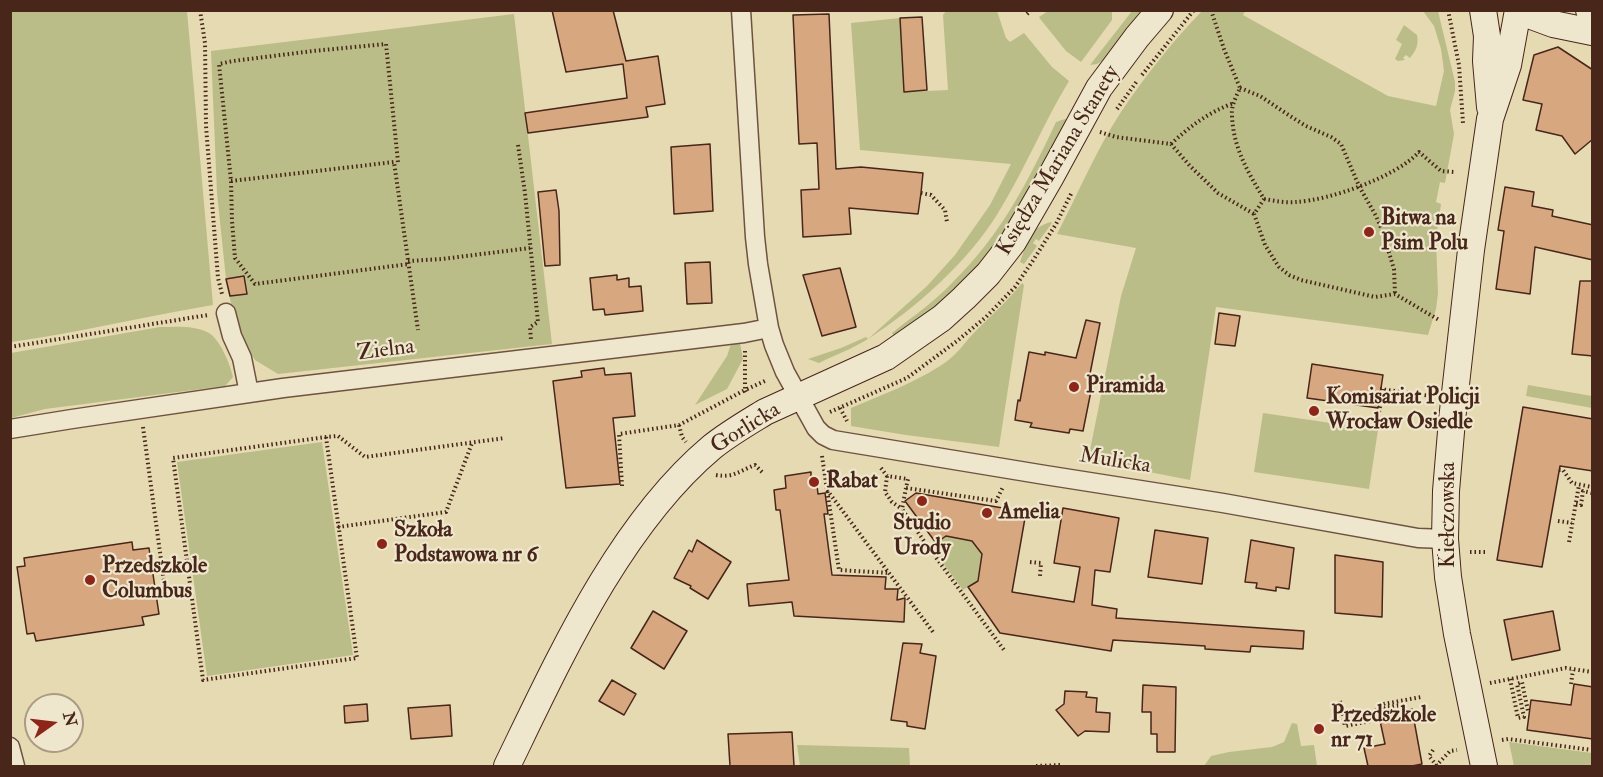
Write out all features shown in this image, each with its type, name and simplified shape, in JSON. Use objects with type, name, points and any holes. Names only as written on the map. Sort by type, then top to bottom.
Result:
[{"type":"street","name":"Gorlicka","points":[[507,766],[572,636],[604,579],[638,529],[673,486],[713,447],[765,412],[799,397],[776,352],[769,328],[758,264],[741,10]]},
{"type":"street","name":"Księdza Mariana Stanety","points":[[799,397],[894,352],[942,318],[988,274],[1018,233],[1099,88],[1160,10]]},
{"type":"street","points":[[1483,12],[1519,11],[1553,24],[1593,32]]},
{"type":"street","name":"Kiełczowska","points":[[1484,766],[1457,634],[1448,577],[1454,546],[1446,491],[1471,250],[1490,120],[1508,64],[1519,11]]},
{"type":"street","name":"Kiełczowska","points":[[1483,12],[1487,36],[1486,61],[1490,120]]},
{"type":"street","points":[[226,313],[232,336],[242,358],[249,393]]},
{"type":"street","name":"Zielna","points":[[10,429],[249,393],[744,333],[769,328]]},
{"type":"street","name":"Mulicka","points":[[799,397],[816,428],[833,440],[1211,501],[1454,546]]},
{"type":"street","points":[[10,747],[15,766]]},
{"type":"path","points":[[10,347],[226,313],[217,267],[206,126],[205,43],[200,10]]},
{"type":"path","points":[[1211,10],[1240,88],[1260,96],[1306,126],[1341,144],[1359,186],[1382,230],[1394,269],[1395,294]]},
{"type":"path","points":[[1448,10],[1460,65],[1464,131]]},
{"type":"path","points":[[398,162],[386,44],[219,64],[236,258],[255,284],[408,262],[530,248]]},
{"type":"path","points":[[1240,88],[1233,103],[1232,114],[1236,142],[1243,164],[1264,199],[1298,202],[1341,193],[1388,174],[1419,152],[1441,171],[1454,172]]},
{"type":"path","points":[[1170,144],[1216,110],[1233,103]]},
{"type":"path","points":[[1103,133],[1116,137],[1170,144],[1218,194],[1254,214],[1265,245],[1279,267],[1289,274],[1301,280],[1375,297],[1395,294],[1439,320]]},
{"type":"path","points":[[518,145],[538,322],[530,327]]},
{"type":"path","points":[[231,181],[394,162],[418,330]]},
{"type":"path","points":[[921,193],[931,195],[945,210],[947,222]]},
{"type":"path","points":[[1254,214],[1264,199]]},
{"type":"path","points":[[622,486],[619,434],[680,425],[745,390],[744,333]]},
{"type":"path","points":[[1376,430],[1382,389],[1432,396]]},
{"type":"path","points":[[141,409],[164,582]]},
{"type":"path","points":[[680,425],[682,437],[688,445]]},
{"type":"path","points":[[326,437],[357,658],[203,680],[173,458],[326,437],[338,436],[365,458],[505,438]]},
{"type":"path","points":[[338,527],[446,512],[472,442]]},
{"type":"path","points":[[821,449],[839,570],[890,573]]},
{"type":"path","points":[[710,472],[728,476],[755,465],[764,474]]},
{"type":"path","points":[[1559,470],[1563,470],[1572,483],[1593,487]]},
{"type":"path","points":[[887,476],[885,492],[892,502],[902,508],[1004,650]]},
{"type":"path","points":[[1569,542],[1580,484]]},
{"type":"path","points":[[902,508],[906,488]]},
{"type":"path","points":[[827,490],[933,632]]},
{"type":"path","points":[[1576,504],[1581,505],[1584,491],[1593,493]]},
{"type":"path","points":[[1558,521],[1572,523]]},
{"type":"path","points":[[1454,546],[1485,552]]},
{"type":"path","points":[[1030,562],[1041,563],[1040,576]]},
{"type":"path","points":[[1488,677],[1490,683],[1566,668],[1593,672]]},
{"type":"path","points":[[1571,684],[1573,669]]},
{"type":"path","points":[[1510,679],[1518,718],[1524,717],[1516,684],[1522,682],[1528,711],[1530,711]]},
{"type":"path","points":[[1384,708],[1384,704],[1421,697]]},
{"type":"path","points":[[1340,701],[1345,726],[1376,720],[1374,711],[1384,708],[1401,705],[1403,711]]},
{"type":"path","points":[[1503,749],[1501,740],[1508,739],[1593,750]]},
{"type":"path","points":[[1433,750],[1430,756],[1436,766],[1450,751],[1458,750]]},
{"type":"path","points":[[1036,766],[1061,765]]},
{"type":"green space","points":[[10,11],[187,11],[213,305],[11,342]]},
{"type":"green space","points":[[946,11],[997,11],[1006,38],[1010,42],[1024,33],[1052,67],[1069,81],[998,213],[972,249],[940,283],[868,339],[927,286],[955,255],[990,205],[1011,164],[860,150],[851,23],[900,18],[905,92],[948,90],[943,15]]},
{"type":"green space","points":[[1048,11],[1112,11],[1112,20],[1081,62],[1066,51],[1039,17]]},
{"type":"green space","points":[[1132,11],[1145,11],[1107,58],[1090,65]]},
{"type":"green space","points":[[1202,11],[1245,11],[1243,15],[1388,96],[1436,106],[1444,71],[1441,49],[1434,26],[1423,11],[1438,11],[1455,82],[1450,110],[1454,134],[1445,183],[1440,182],[1436,202],[1441,204],[1436,239],[1438,293],[1428,335],[1216,307],[1190,480],[1088,460],[1121,296],[1136,248],[1057,234],[1103,141],[1140,85]]},
{"type":"green space","points":[[514,14],[552,344],[278,374],[255,360],[235,323],[226,279],[217,193],[211,51]]},
{"type":"green space","points":[[1404,25],[1417,35],[1417,44],[1410,58],[1406,55],[1403,58],[1405,60],[1398,61],[1395,59],[1402,44],[1396,40]]},
{"type":"green space","points":[[1067,120],[1026,196],[1008,226],[976,268],[951,293],[894,336],[892,333],[945,290],[985,246],[1023,187],[1056,122]]},
{"type":"green space","points":[[1051,222],[1039,241],[1036,239],[1033,243],[1037,246],[1024,264],[1020,262],[1034,232],[1044,224]]},
{"type":"green space","points":[[1022,283],[1024,285],[999,447],[851,426],[851,408],[907,384],[945,363]]},
{"type":"green space","points":[[160,327],[190,327],[212,335],[224,352],[233,377],[225,386],[45,409],[11,418],[11,353]]},
{"type":"green space","points":[[866,337],[868,339],[819,363],[808,359]]},
{"type":"green space","points":[[740,343],[743,359],[727,389],[695,405],[727,356],[731,344]]},
{"type":"green space","points":[[1528,385],[1592,396],[1592,408],[1526,396]]},
{"type":"green space","points":[[1263,413],[1378,430],[1369,489],[1254,472]]},
{"type":"green space","points":[[322,442],[353,655],[207,676],[177,462]]},
{"type":"green space","points":[[946,536],[972,541],[982,554],[978,581],[963,590],[931,547]]},
{"type":"green space","points":[[1292,723],[1297,724],[1301,746],[1314,745],[1317,766],[1204,766],[1211,756],[1272,747],[1284,742]]},
{"type":"green space","points":[[1509,742],[1592,753],[1592,766],[1514,766]]},
{"type":"green space","points":[[797,745],[909,748],[910,766],[800,766]]},
{"type":"building","points":[[552,10],[613,10],[626,61],[658,56],[665,104],[646,107],[648,117],[528,133],[525,113],[627,98],[623,64],[566,72]]},
{"type":"building","points":[[829,14],[836,169],[861,167],[923,173],[921,193],[918,214],[849,208],[851,234],[803,237],[801,190],[819,189],[817,143],[799,144],[793,15]]},
{"type":"building","points":[[922,17],[927,90],[904,92],[900,18]]},
{"type":"building","points":[[1558,47],[1593,70],[1593,139],[1575,154],[1562,136],[1536,130],[1542,104],[1523,100],[1534,55]]},
{"type":"building","points":[[710,144],[713,211],[674,214],[671,147]]},
{"type":"building","points":[[1505,187],[1534,192],[1532,206],[1553,210],[1552,216],[1593,225],[1593,260],[1535,247],[1530,294],[1496,289],[1504,231],[1498,230]]},
{"type":"building","points":[[556,190],[559,211],[560,265],[545,266],[538,192]]},
{"type":"building","points":[[710,262],[712,303],[687,304],[685,263]]},
{"type":"building","points":[[840,268],[856,327],[822,336],[803,275]]},
{"type":"building","points":[[617,275],[617,280],[629,278],[629,287],[641,286],[643,311],[605,315],[604,309],[593,310],[590,278]]},
{"type":"building","points":[[244,276],[247,294],[230,296],[226,279]]},
{"type":"building","points":[[1580,281],[1593,281],[1593,356],[1572,354]]},
{"type":"building","points":[[1219,313],[1240,316],[1235,346],[1215,344]]},
{"type":"building","points":[[1086,320],[1100,323],[1088,384],[1091,391],[1083,431],[1070,429],[1069,433],[1030,427],[1032,423],[1015,420],[1029,352],[1045,355],[1045,352],[1076,358]]},
{"type":"building","points":[[1312,364],[1383,375],[1378,408],[1307,398]]},
{"type":"building","points":[[604,368],[605,375],[631,373],[635,416],[613,418],[620,484],[566,488],[553,381],[582,377],[581,371]]},
{"type":"building","points":[[1523,407],[1593,419],[1593,471],[1560,466],[1542,567],[1497,560]]},
{"type":"building","points":[[811,472],[811,478],[816,477],[818,494],[825,493],[828,514],[824,514],[832,575],[886,577],[885,589],[898,589],[897,600],[905,598],[904,622],[794,616],[792,602],[749,606],[747,584],[789,580],[780,510],[776,510],[774,490],[786,488],[785,476]]},
{"type":"building","points":[[916,493],[1020,511],[1025,518],[1012,592],[1074,602],[1080,567],[1054,563],[1063,508],[1119,518],[1110,572],[1095,570],[1092,605],[1117,609],[1116,618],[1304,631],[1303,649],[1251,646],[1250,652],[1205,649],[1205,646],[1113,640],[1111,651],[1000,633],[968,587],[978,581],[982,554],[972,541],[946,536],[936,543],[905,501]]},
{"type":"building","points":[[1155,530],[1208,538],[1202,584],[1148,577]]},
{"type":"building","points":[[697,540],[731,562],[708,599],[690,588],[691,586],[674,578],[689,550],[692,552]]},
{"type":"building","points":[[1251,540],[1294,548],[1289,589],[1276,587],[1276,591],[1256,588],[1257,583],[1245,582]]},
{"type":"building","points":[[132,542],[133,550],[149,548],[159,614],[142,617],[144,625],[36,641],[34,633],[27,634],[17,567],[25,566],[24,558]]},
{"type":"building","points":[[1335,555],[1383,562],[1382,617],[1335,613]]},
{"type":"building","points":[[653,611],[687,631],[664,669],[631,648]]},
{"type":"building","points":[[1553,611],[1560,650],[1512,660],[1504,620]]},
{"type":"building","points":[[903,643],[922,644],[920,653],[936,656],[925,729],[907,726],[907,722],[891,720]]},
{"type":"building","points":[[612,680],[636,694],[624,715],[599,701]]},
{"type":"building","points":[[1574,684],[1593,687],[1593,739],[1527,730],[1531,700],[1571,705]]},
{"type":"building","points":[[1143,685],[1176,687],[1175,752],[1157,752],[1157,734],[1151,734],[1151,712],[1142,712]]},
{"type":"building","points":[[1065,691],[1087,692],[1086,697],[1097,698],[1096,712],[1110,713],[1109,732],[1085,731],[1078,736],[1056,710],[1064,704]]},
{"type":"building","points":[[367,704],[368,721],[345,723],[344,706]]},
{"type":"building","points":[[450,705],[452,736],[411,739],[408,708]]},
{"type":"building","points":[[1412,709],[1422,764],[1368,766],[1364,748],[1385,744],[1379,716]]},
{"type":"building","points":[[792,732],[794,766],[730,766],[728,734]]},
{"type":"place","name":"Bitwa na Psim Polu","points":[[1369,232]]},
{"type":"place","name":"Piramida","points":[[1074,387]]},
{"type":"place","name":"Komisariat Policji Wrocław Osiedle","points":[[1314,411]]},
{"type":"place","name":"Rabat","points":[[814,482]]},
{"type":"place","name":"Studio Urody","points":[[922,501]]},
{"type":"place","name":"Amelia","points":[[987,513]]},
{"type":"place","name":"Szkoła Podstawowa nr 6","points":[[382,544]]},
{"type":"place","name":"Przedszkole Columbus","points":[[90,580]]},
{"type":"place","name":"Przedszkole nr 71","points":[[1319,729]]}]
